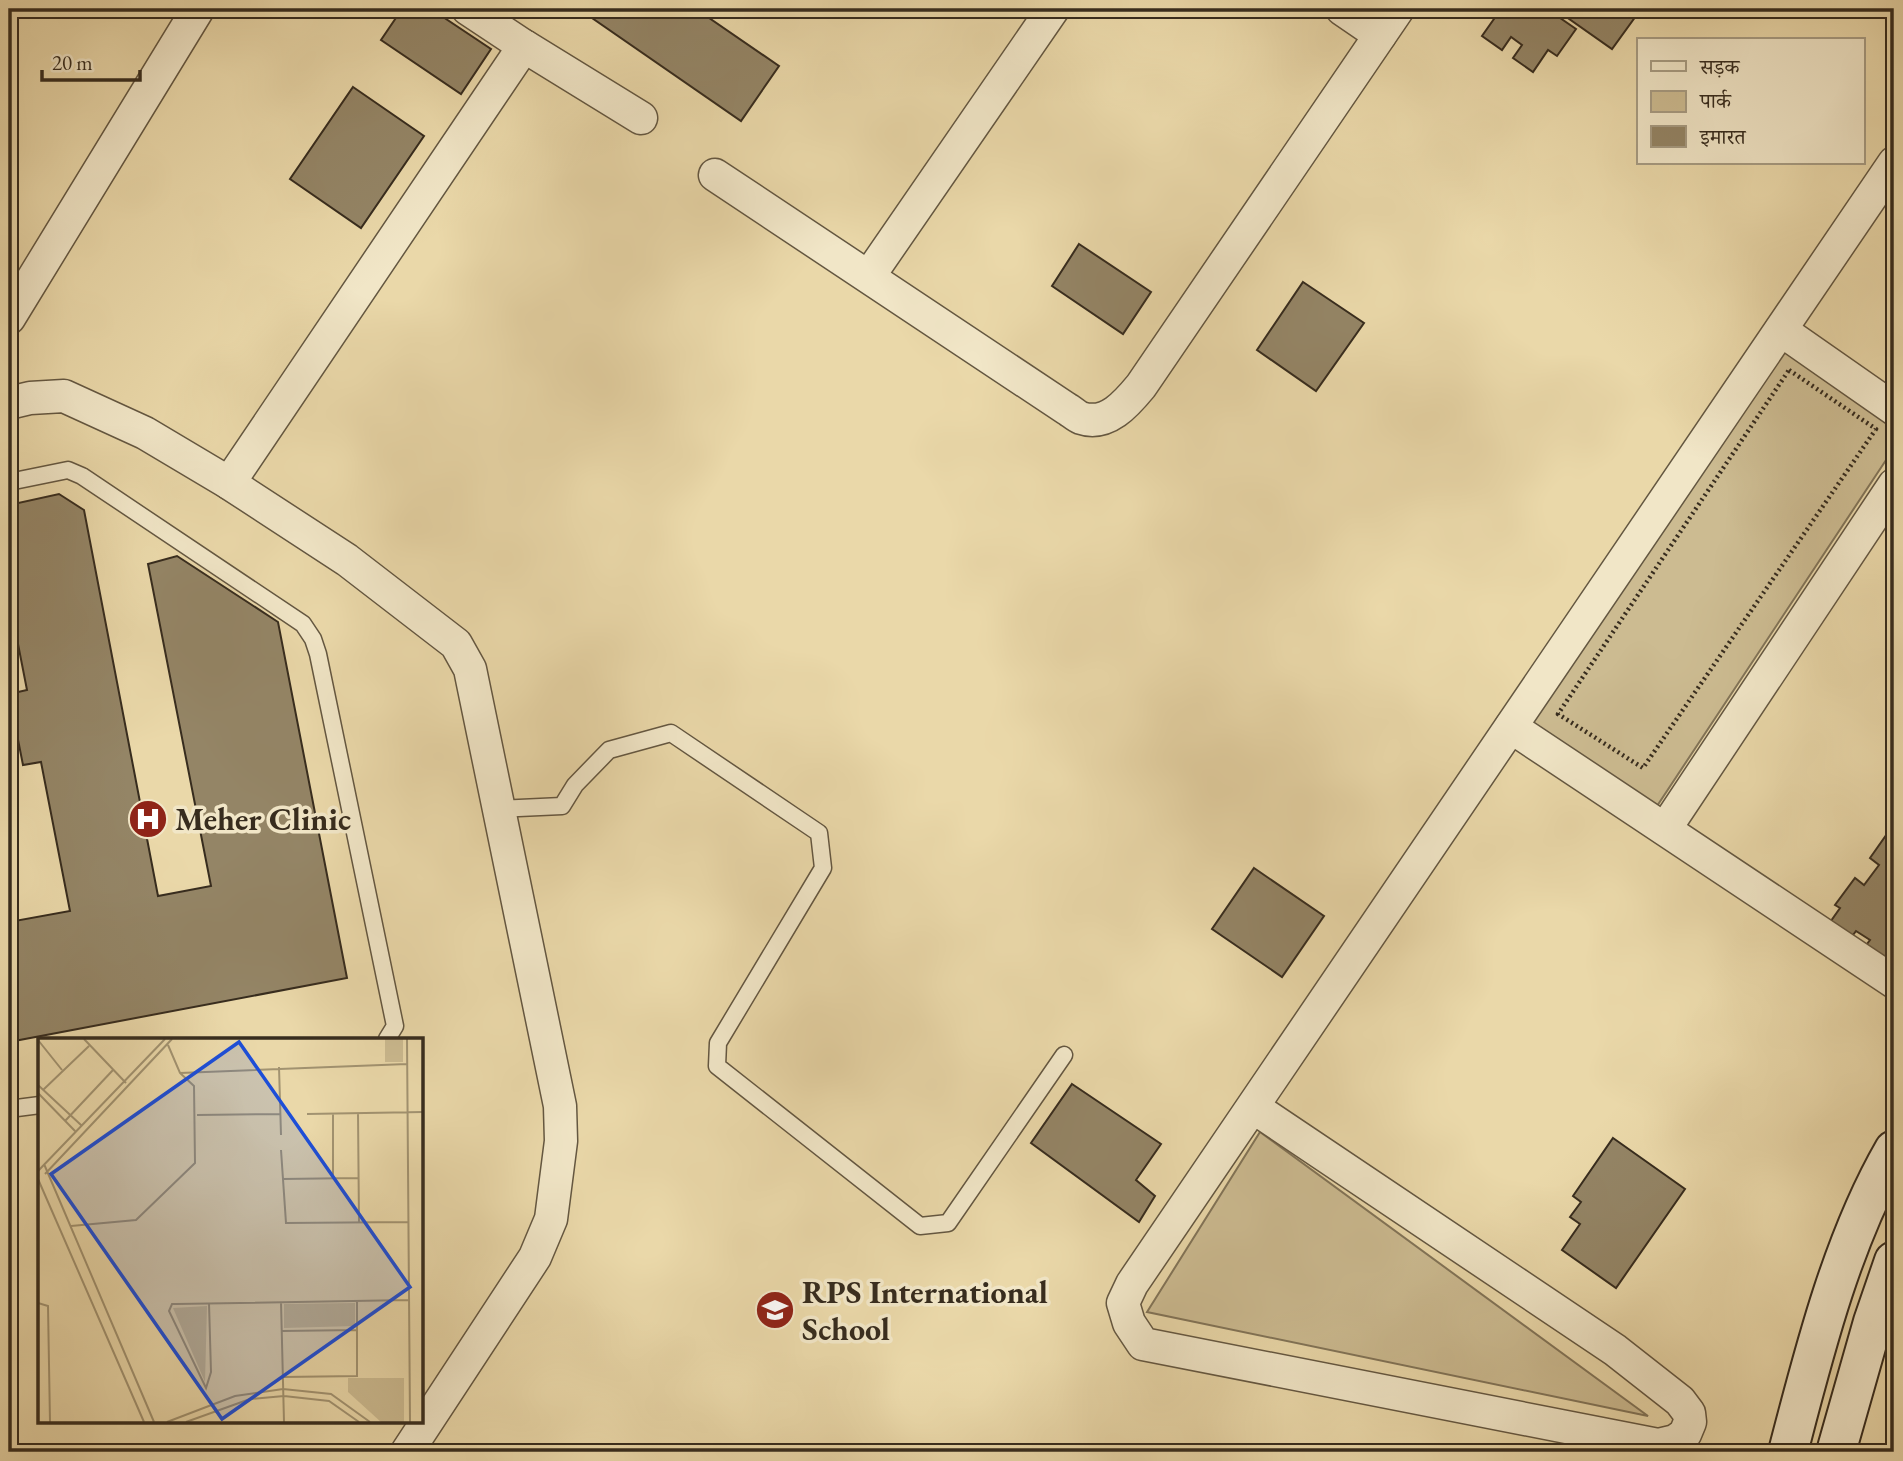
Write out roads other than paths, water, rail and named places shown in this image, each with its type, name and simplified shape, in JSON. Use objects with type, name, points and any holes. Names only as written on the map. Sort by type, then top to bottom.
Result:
[{"type":"street","points":[[9,317],[198,9]]},
{"type":"street","points":[[468,9],[641,118]]},
{"type":"street","points":[[869,276],[1053,9]]},
{"type":"street","points":[[1342,9],[1380,35]]},
{"type":"street","points":[[715,175],[1082,418],[1097,420],[1114,413],[1127,403],[1141,386],[1398,9]]},
{"type":"street","points":[[229,483],[524,46]]},
{"type":"street","points":[[1253,1107],[1634,1365],[1680,1401],[1689,1413],[1690,1422],[1685,1434],[1675,1441],[1658,1445],[1143,1344],[1129,1323],[1123,1303],[1132,1284],[1894,163]]},
{"type":"street","points":[[1781,330],[1894,409]]},
{"type":"street","points":[[9,403],[30,398],[64,396],[145,433],[229,483],[348,560],[456,644],[470,669],[560,1106],[561,1141],[551,1219],[536,1257],[407,1452]]},
{"type":"street","points":[[1665,829],[1894,485]]},
{"type":"street","points":[[1511,727],[1894,982]]},
{"type":"street","points":[[1788,1452],[1828,1309],[1856,1229],[1894,1150]]},
{"type":"street","points":[[1836,1452],[1873,1322],[1894,1261]]},
{"type":"lane","points":[[9,482],[68,470],[82,476],[303,624],[313,639],[318,654],[395,1026],[388,1038]]},
{"type":"lane","points":[[499,809],[562,806],[575,785],[609,750],[671,733],[819,833],[823,868],[718,1043],[717,1066],[920,1226],[948,1223],[1064,1055]]},
{"type":"lane","points":[[9,1109],[38,1105]]},
{"type":"place","name":"Meher Clinic","points":[[148,819]]},
{"type":"place","name":"RPS International School","points":[[775,1310]]}]
